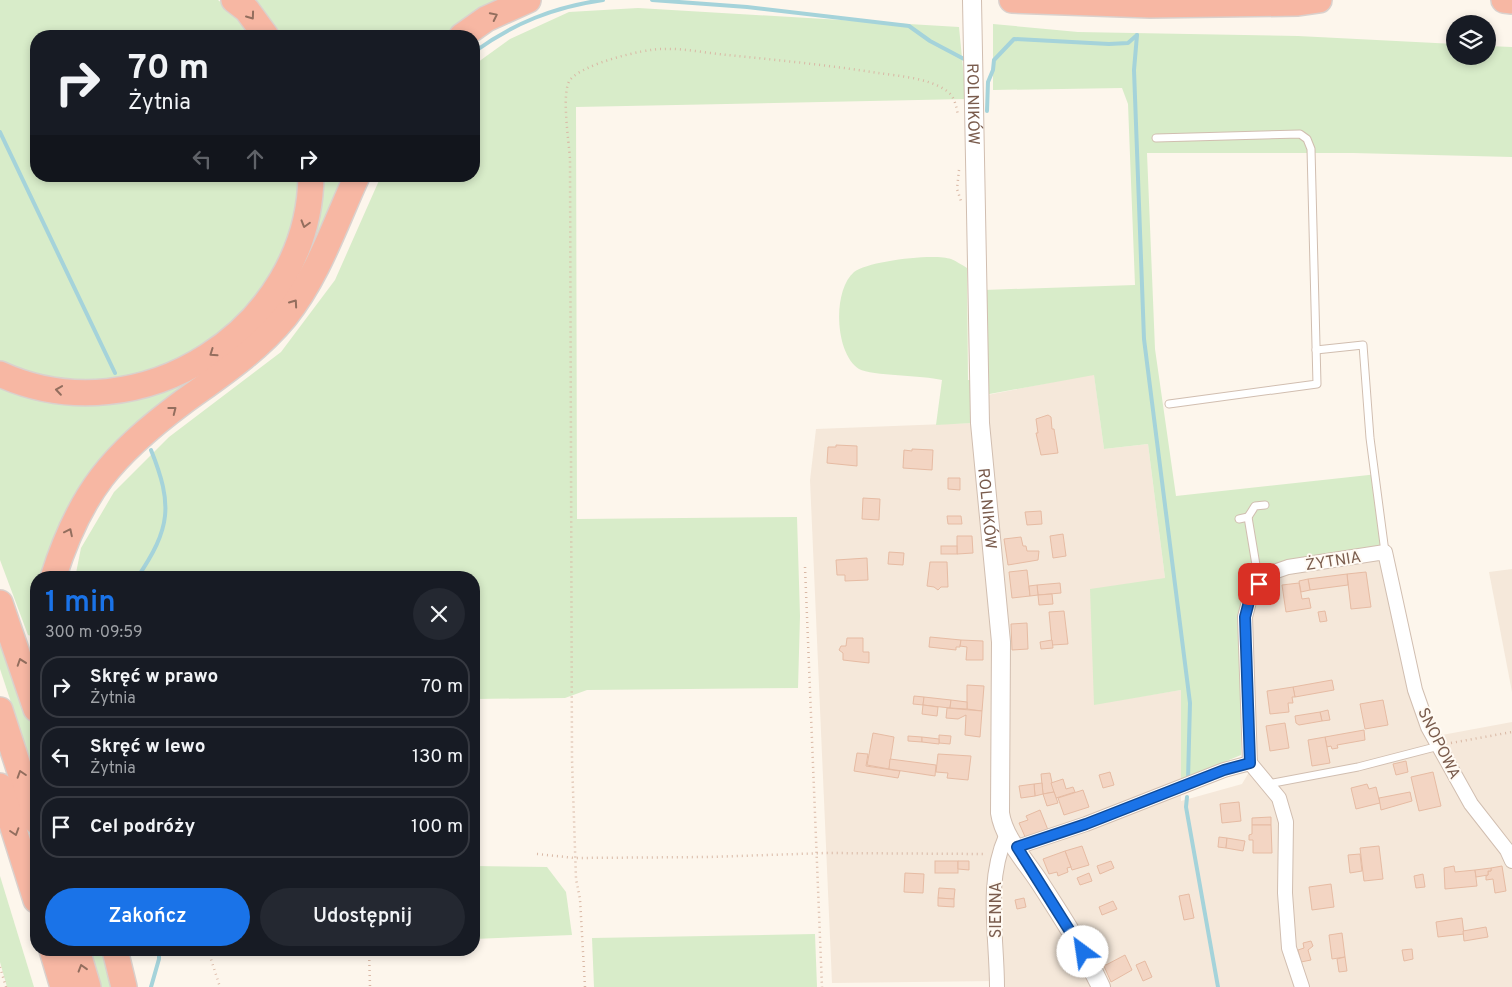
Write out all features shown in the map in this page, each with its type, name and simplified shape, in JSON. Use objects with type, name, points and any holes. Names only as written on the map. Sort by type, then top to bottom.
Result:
[{"type":"highway","points":[[234,0],[247,10],[262,30]]},
{"type":"highway","points":[[470,30],[486,19],[528,0]]},
{"type":"highway","points":[[1012,0],[1150,5],[1319,0]]},
{"type":"highway","points":[[1504,0],[1512,0]]},
{"type":"highway","points":[[0,374],[43,388],[81,393],[113,391],[174,375],[208,357],[239,334],[266,305],[288,273],[307,222],[310,182]]},
{"type":"highway","points":[[55,571],[64,543],[84,501],[104,473],[136,439],[252,351],[284,318],[310,282],[354,182]]},
{"type":"highway","points":[[0,603],[30,691]]},
{"type":"highway","points":[[0,710],[30,802]]},
{"type":"highway","points":[[0,786],[30,881]]},
{"type":"highway","points":[[54,956],[63,987]]},
{"type":"highway","points":[[79,956],[88,987]]},
{"type":"highway","points":[[116,956],[124,987]]},
{"type":"street","name":"ROLNIKÓW","points":[[972,0],[980,423],[1001,642],[1000,814],[1011,841],[1062,916],[1101,987]]},
{"type":"street","name":"ŻYTNIA","points":[[1250,763],[1245,617],[1252,590],[1268,574],[1288,567],[1385,552]]},
{"type":"street","name":"SNOPOWA","points":[[1385,552],[1415,690],[1428,727],[1471,804],[1507,850],[1512,862]]},
{"type":"street","points":[[1011,841],[1086,824],[1224,770],[1250,763],[1279,798],[1286,822],[1285,893],[1289,948],[1302,987]]},
{"type":"street","name":"SIENNA","points":[[997,987],[993,886],[998,854],[1011,841]]},
{"type":"lane","points":[[1156,138],[1300,134],[1307,139],[1311,149],[1317,384],[1169,404]]},
{"type":"lane","points":[[1316,350],[1363,345],[1370,438],[1385,552]]},
{"type":"lane","points":[[1259,584],[1248,517],[1255,506],[1265,505]]},
{"type":"lane","points":[[1239,519],[1248,517]]},
{"type":"lane","points":[[1268,784],[1358,767],[1439,746]]},
{"type":"path","points":[[585,987],[575,858],[572,760],[570,159],[566,93],[569,80],[580,72],[632,53],[663,48],[808,63],[912,79],[948,92],[955,101],[959,118]]},
{"type":"path","points":[[960,161],[957,189],[959,197],[962,204],[976,204]]},
{"type":"path","points":[[805,567],[815,853],[822,987]]},
{"type":"path","points":[[1439,746],[1512,732]]},
{"type":"path","points":[[537,854],[575,858],[709,857],[815,853],[998,854]]},
{"type":"path","points":[[210,956],[220,987]]},
{"type":"path","points":[[369,956],[370,987]]},
{"type":"path","points":[[0,967],[6,987]]},
{"type":"shaded area","points":[[1094,374],[1104,449],[1148,444],[1165,578],[1094,704],[1181,690],[1181,801],[1242,784],[1258,757],[1240,617],[1266,570],[1388,547],[1416,677],[1433,726],[1442,735],[1512,722],[1512,987],[997,987],[996,981],[832,983],[810,480],[816,429],[971,423],[972,398]]},
{"type":"shaded area","points":[[1512,569],[1512,692],[1489,572]]},
{"type":"green space","points":[[0,0],[218,0],[243,20],[250,30],[30,30],[30,182],[301,182],[298,213],[277,273],[230,331],[147,378],[65,382],[0,362]]},
{"type":"green space","points":[[244,0],[502,0],[486,7],[453,30],[270,30]]},
{"type":"green space","points":[[638,8],[959,27],[966,99],[576,107],[577,519],[797,517],[800,616],[798,688],[587,690],[565,698],[480,699],[480,571],[76,571],[81,548],[114,492],[169,437],[281,352],[335,280],[378,182],[480,182],[480,61],[510,39],[569,12]]},
{"type":"green space","points":[[993,24],[1078,32],[1298,36],[1446,44],[1446,65],[1496,65],[1496,46],[1512,47],[1512,157],[1353,153],[1147,153],[1155,349],[1176,496],[1378,474],[1388,547],[1266,570],[1240,617],[1241,755],[1181,780],[1181,690],[1094,705],[1090,589],[1165,578],[1148,444],[1104,449],[1094,375],[973,397],[972,423],[936,425],[942,380],[875,373],[859,369],[851,361],[841,337],[839,322],[842,293],[847,281],[854,272],[861,268],[886,261],[931,257],[951,259],[967,268],[968,380],[983,381],[984,290],[1135,285],[1128,104],[1122,88],[993,90]]},
{"type":"green space","points":[[318,182],[344,182],[313,254],[278,310],[83,483],[55,534],[43,571],[30,571],[30,636],[28,635],[0,560],[0,385],[86,401],[264,319]]},
{"type":"green space","points":[[0,625],[30,715],[30,760],[0,669]]},
{"type":"green space","points":[[480,866],[547,867],[566,892],[572,935],[480,939]]},
{"type":"green space","points":[[0,876],[34,987],[7,987],[0,962]]},
{"type":"green space","points":[[815,934],[817,987],[594,987],[592,938]]},
{"type":"green space","points":[[92,956],[106,956],[114,987],[101,987]]},
{"type":"building","points":[[1048,415],[1051,417],[1058,453],[1041,455],[1036,433],[1038,433],[1036,419]]},
{"type":"building","points":[[836,445],[857,446],[857,466],[827,463],[828,447],[836,447]]},
{"type":"building","points":[[912,449],[933,450],[932,470],[903,468],[904,450],[912,451]]},
{"type":"building","points":[[948,478],[960,478],[960,490],[948,489]]},
{"type":"building","points":[[863,498],[880,499],[879,520],[862,519]]},
{"type":"building","points":[[1041,511],[1042,524],[1027,525],[1025,512]]},
{"type":"building","points":[[947,516],[961,516],[962,524],[948,524]]},
{"type":"building","points":[[1063,534],[1066,556],[1053,558],[1050,536]]},
{"type":"building","points":[[957,536],[972,536],[973,553],[957,554]]},
{"type":"building","points":[[1021,537],[1023,546],[1026,546],[1027,551],[1039,551],[1038,560],[1008,565],[1004,539]]},
{"type":"building","points":[[941,546],[957,546],[957,554],[941,554]]},
{"type":"building","points":[[889,552],[904,553],[903,565],[888,564]]},
{"type":"building","points":[[867,558],[868,580],[845,581],[845,575],[837,575],[836,560]]},
{"type":"building","points":[[930,562],[947,562],[948,587],[941,587],[938,590],[927,586]]},
{"type":"building","points":[[1027,570],[1030,596],[1012,598],[1009,572]]},
{"type":"building","points":[[1366,572],[1371,607],[1351,609],[1347,574]]},
{"type":"building","points":[[1347,574],[1348,585],[1310,590],[1308,579]]},
{"type":"building","points":[[1308,579],[1310,590],[1301,592],[1299,581]]},
{"type":"building","points":[[1060,583],[1061,593],[1038,595],[1037,585]]},
{"type":"building","points":[[1299,583],[1302,599],[1309,598],[1311,608],[1286,612],[1282,585]]},
{"type":"building","points":[[1037,585],[1038,595],[1030,596],[1029,586]]},
{"type":"building","points":[[1052,594],[1053,604],[1039,605],[1038,595]]},
{"type":"building","points":[[1064,611],[1068,644],[1052,645],[1049,612]]},
{"type":"building","points":[[1325,611],[1327,621],[1320,622],[1318,612]]},
{"type":"building","points":[[1027,623],[1028,649],[1012,650],[1011,624]]},
{"type":"building","points":[[930,637],[961,640],[960,647],[956,647],[956,650],[929,647]]},
{"type":"building","points":[[847,638],[863,638],[863,652],[869,652],[869,663],[843,660],[843,653],[839,650],[841,646],[846,646]]},
{"type":"building","points":[[961,640],[983,641],[983,660],[966,660],[967,647],[960,646]]},
{"type":"building","points":[[1052,640],[1053,648],[1041,649],[1040,642]]},
{"type":"building","points":[[1332,680],[1334,690],[1295,697],[1293,687]]},
{"type":"building","points":[[967,685],[984,686],[982,711],[967,709]]},
{"type":"building","points":[[1293,687],[1295,697],[1292,697],[1293,703],[1288,703],[1289,712],[1270,714],[1267,691]]},
{"type":"building","points":[[914,696],[924,697],[923,705],[913,704]]},
{"type":"building","points":[[924,697],[951,700],[950,708],[923,705]]},
{"type":"building","points":[[951,700],[967,702],[967,709],[950,708]]},
{"type":"building","points":[[1383,700],[1388,725],[1365,729],[1360,704]]},
{"type":"building","points":[[923,705],[938,707],[937,716],[922,714]]},
{"type":"building","points":[[947,708],[982,711],[980,737],[965,735],[966,715],[958,719],[946,718]]},
{"type":"building","points":[[1328,710],[1330,720],[1322,721],[1320,712]]},
{"type":"building","points":[[1320,712],[1322,721],[1299,725],[1296,723],[1295,716]]},
{"type":"building","points":[[1285,723],[1289,748],[1270,751],[1266,726]]},
{"type":"building","points":[[1364,730],[1365,740],[1337,745],[1338,748],[1332,749],[1331,746],[1327,747],[1325,737]]},
{"type":"building","points":[[873,733],[894,737],[889,769],[867,765]]},
{"type":"building","points":[[939,735],[951,736],[950,744],[939,743]]},
{"type":"building","points":[[908,736],[922,737],[922,742],[908,741]]},
{"type":"building","points":[[922,737],[939,739],[939,744],[922,742]]},
{"type":"building","points":[[1325,737],[1330,763],[1312,766],[1308,740]]},
{"type":"building","points":[[857,753],[868,754],[866,766],[900,771],[898,778],[854,771]]},
{"type":"building","points":[[938,754],[971,756],[968,780],[947,778],[948,773],[936,772]]},
{"type":"building","points":[[890,759],[936,765],[935,776],[889,769]]},
{"type":"building","points":[[1406,761],[1408,772],[1396,775],[1393,764]]},
{"type":"building","points":[[1110,772],[1114,785],[1103,788],[1099,775]]},
{"type":"building","points":[[1433,772],[1441,806],[1419,811],[1411,777]]},
{"type":"building","points":[[1050,773],[1054,792],[1043,794],[1041,774]]},
{"type":"building","points":[[1063,779],[1066,789],[1073,787],[1075,792],[1056,798],[1051,783]]},
{"type":"building","points":[[1042,783],[1043,794],[1035,796],[1034,784]]},
{"type":"building","points":[[1034,784],[1035,796],[1021,798],[1019,786]]},
{"type":"building","points":[[1367,784],[1369,789],[1376,787],[1380,803],[1356,809],[1351,788]]},
{"type":"building","points":[[1083,790],[1089,807],[1064,815],[1058,798]]},
{"type":"building","points":[[1054,792],[1058,803],[1047,806],[1043,794]]},
{"type":"building","points":[[1410,792],[1412,801],[1381,810],[1379,798]]},
{"type":"building","points":[[1239,802],[1241,821],[1222,823],[1220,804]]},
{"type":"building","points":[[1040,810],[1048,830],[1026,839],[1019,823],[1028,820],[1026,816]]},
{"type":"building","points":[[1271,817],[1271,825],[1252,825],[1252,818]]},
{"type":"building","points":[[1252,825],[1271,825],[1272,853],[1253,853],[1253,840],[1249,840],[1249,835],[1252,834]]},
{"type":"building","points":[[1219,837],[1227,838],[1226,848],[1218,847]]},
{"type":"building","points":[[1227,838],[1245,841],[1243,851],[1226,848]]},
{"type":"building","points":[[1082,846],[1089,865],[1072,870],[1065,851]]},
{"type":"building","points":[[1379,846],[1383,879],[1364,881],[1360,848]]},
{"type":"building","points":[[1065,851],[1071,867],[1067,868],[1068,872],[1058,876],[1057,872],[1049,874],[1043,859]]},
{"type":"building","points":[[1360,854],[1362,871],[1350,873],[1348,855]]},
{"type":"building","points":[[935,861],[958,861],[958,873],[935,873]]},
{"type":"building","points":[[958,861],[969,861],[969,870],[958,869]]},
{"type":"building","points":[[1111,861],[1114,868],[1100,874],[1097,866]]},
{"type":"building","points":[[1454,866],[1455,872],[1475,870],[1477,886],[1445,889],[1444,868]]},
{"type":"building","points":[[1502,866],[1506,891],[1495,893],[1493,879],[1486,880],[1486,876],[1488,871],[1491,871],[1491,868]]},
{"type":"building","points":[[1491,868],[1491,871],[1488,871],[1488,875],[1476,877],[1475,870]]},
{"type":"building","points":[[905,873],[924,874],[923,893],[904,892]]},
{"type":"building","points":[[1089,873],[1092,881],[1080,885],[1077,878]]},
{"type":"building","points":[[1423,874],[1425,887],[1416,888],[1414,876]]},
{"type":"building","points":[[1331,884],[1334,907],[1312,910],[1309,887]]},
{"type":"building","points":[[939,888],[955,889],[954,899],[938,898]]},
{"type":"building","points":[[1189,894],[1194,918],[1184,920],[1179,896]]},
{"type":"building","points":[[938,898],[954,899],[954,907],[938,906]]},
{"type":"building","points":[[1024,898],[1026,907],[1017,909],[1015,900]]},
{"type":"building","points":[[1113,901],[1117,909],[1102,915],[1099,907]]},
{"type":"building","points":[[1462,918],[1464,934],[1438,937],[1436,922]]},
{"type":"building","points":[[1486,927],[1488,937],[1464,941],[1463,931]]},
{"type":"building","points":[[1342,933],[1345,957],[1332,959],[1329,935]]},
{"type":"building","points":[[1311,941],[1313,946],[1308,950],[1311,960],[1301,962],[1298,950],[1304,948],[1303,943]]},
{"type":"building","points":[[1412,949],[1413,959],[1404,961],[1402,950]]},
{"type":"building","points":[[1125,955],[1132,970],[1111,982],[1104,966]]},
{"type":"building","points":[[1345,957],[1347,971],[1339,972],[1337,959]]},
{"type":"building","points":[[1145,961],[1152,977],[1143,981],[1136,965]]},
{"type":"waterway","points":[[480,48],[504,33],[535,18],[568,7],[603,0]]},
{"type":"waterway","points":[[652,0],[747,7],[909,26],[930,41],[964,59]]},
{"type":"waterway","points":[[1137,35],[1134,70],[1144,339],[1190,703],[1188,780]]},
{"type":"waterway","points":[[987,111],[988,82],[993,70],[994,60],[1014,39],[1109,44],[1128,43],[1137,35]]},
{"type":"waterway","points":[[0,132],[115,373]]},
{"type":"waterway","points":[[141,571],[157,545],[165,516],[163,486],[151,450]]},
{"type":"waterway","points":[[1187,797],[1186,807],[1218,987]]},
{"type":"waterway","points":[[151,987],[159,956]]},
{"type":"route","points":[[1083,952],[1017,847],[1178,790],[1224,770],[1250,763],[1245,617],[1252,590],[1259,584]]}]
